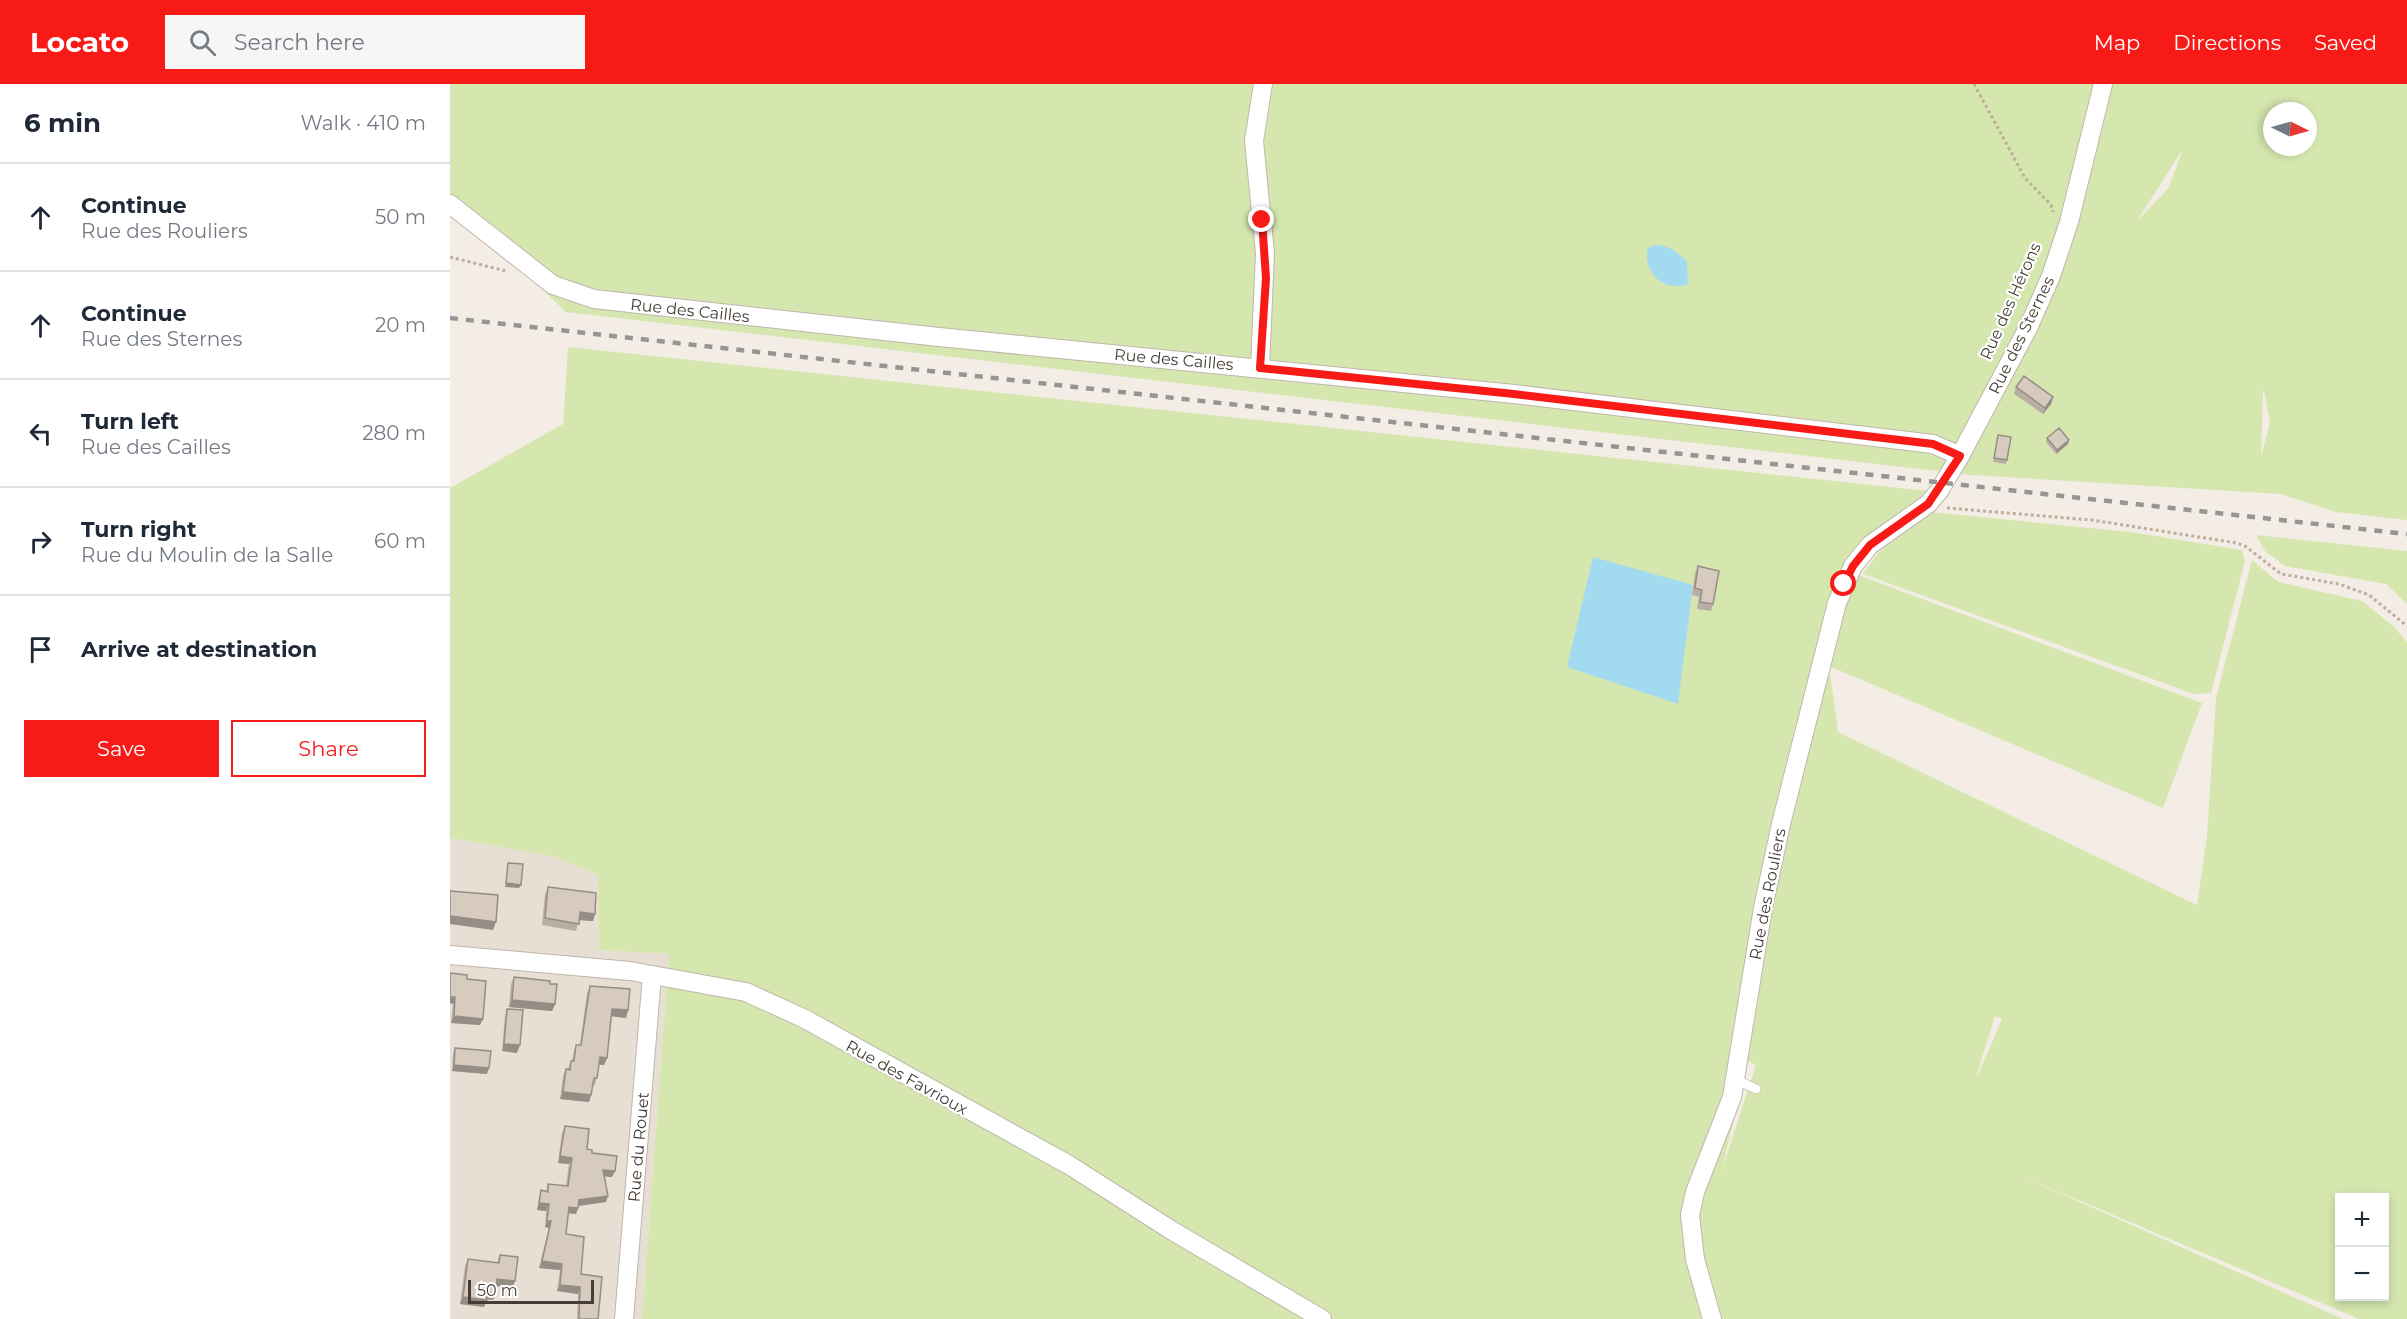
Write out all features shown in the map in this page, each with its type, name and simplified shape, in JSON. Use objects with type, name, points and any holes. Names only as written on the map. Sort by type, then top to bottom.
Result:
[{"type":"street","points":[[1260,368],[1265,254],[1254,141],[1263,84]]},
{"type":"street","name":"Rue des Sternes","points":[[1928,504],[1960,456],[2029,326],[2051,276],[2069,222],[2103,84]]},
{"type":"street","name":"Rue des Cailles","points":[[450,204],[514,263],[564,290],[621,303],[1514,394],[1933,444],[1960,456]]},
{"type":"street","name":"Rue des Rouliers","points":[[1712,1319],[1695,1259],[1690,1215],[1695,1192],[1719,1136],[1735,1079],[1763,908],[1781,824],[1837,603],[1853,566],[1870,545],[1928,504]]},
{"type":"street","name":"Rue des Favrioux","points":[[450,955],[652,975],[746,992],[805,1019],[1069,1165],[1180,1235],[1322,1319]]},
{"type":"street","name":"Rue du Rouet","points":[[624,1319],[652,975]]},
{"type":"lane","points":[[1735,1079],[1756,1089]]},
{"type":"path","points":[[1974,84],[2025,178],[2051,206],[2054,214]]},
{"type":"path","points":[[450,257],[514,263]]},
{"type":"path","points":[[1928,504],[1944,508],[2092,520],[2237,543],[2245,546],[2281,574],[2339,584],[2369,595],[2407,626]]},
{"type":"shaded area","points":[[450,838],[555,857],[598,875],[599,950],[669,954],[642,1319],[450,1319]]},
{"type":"green space","points":[[450,84],[2407,84],[2407,520],[2336,512],[2281,494],[1971,475],[566,312],[450,200]],"holes":[[[2181,152],[2168,189],[2137,221]],[[2263,391],[2270,422],[2261,457]]]},
{"type":"green space","points":[[568,347],[1928,491],[1858,575],[2202,703],[2163,808],[1829,666],[1838,732],[2197,905],[2207,836],[2216,698],[2252,560],[2278,582],[2362,601],[2392,625],[2407,642],[2407,1319],[2359,1319],[2019,1175],[2343,1319],[642,1319],[669,954],[599,950],[598,875],[555,857],[450,838],[450,488],[563,424]],"holes":[[[1995,1016],[2002,1019],[1978,1075]],[[1748,1061],[1756,1065],[1721,1173]]]},
{"type":"green space","points":[[1931,512],[2130,532],[2242,550],[2245,561],[2211,693],[2194,694],[1863,574],[1879,552]]},
{"type":"green space","points":[[2256,535],[2407,551],[2407,604],[2386,584],[2285,566],[2265,551]]},
{"type":"water","points":[[1660,245],[1672,249],[1687,261],[1688,284],[1671,285],[1657,279],[1649,267],[1647,250],[1651,246]]},
{"type":"water","points":[[1593,557],[1693,585],[1678,704],[1567,667]]},
{"type":"building","points":[[2024,376],[2053,397],[2045,408],[2016,387]]},
{"type":"building","points":[[2059,428],[2069,440],[2057,450],[2047,438]]},
{"type":"building","points":[[1998,435],[2011,437],[2007,460],[1994,458]]},
{"type":"building","points":[[1698,566],[1719,571],[1713,604],[1700,602],[1702,590],[1695,588]]},
{"type":"building","points":[[508,863],[523,864],[521,885],[506,883]]},
{"type":"building","points":[[548,887],[596,893],[595,914],[580,912],[579,924],[545,918]]},
{"type":"building","points":[[450,891],[498,895],[496,922],[450,916]]},
{"type":"building","points":[[450,973],[467,975],[467,979],[486,981],[483,1019],[454,1016],[455,997],[450,997]]},
{"type":"building","points":[[514,977],[550,981],[550,984],[557,984],[555,1004],[512,1000]]},
{"type":"building","points":[[590,986],[630,989],[628,1010],[612,1009],[607,1058],[600,1057],[597,1078],[594,1078],[591,1095],[563,1092],[566,1069],[570,1070],[571,1061],[574,1061],[576,1045],[581,1045]]},
{"type":"building","points":[[507,1009],[523,1010],[520,1045],[504,1044]]},
{"type":"building","points":[[455,1048],[491,1051],[489,1068],[454,1065]]},
{"type":"building","points":[[565,1126],[589,1129],[587,1149],[592,1150],[592,1153],[617,1156],[615,1171],[603,1170],[608,1196],[579,1200],[578,1208],[569,1207],[566,1234],[584,1237],[581,1274],[602,1277],[598,1319],[579,1319],[580,1287],[560,1285],[562,1264],[542,1261],[551,1221],[547,1221],[549,1204],[539,1203],[541,1190],[548,1192],[548,1184],[568,1186],[572,1158],[560,1156]]},
{"type":"building","points":[[500,1255],[518,1257],[515,1281],[497,1279],[496,1293],[486,1292],[487,1300],[463,1297],[468,1259],[499,1263]]},
{"type":"railway","points":[[450,318],[2407,534]]},
{"type":"route","points":[[1262,220],[1266,278],[1260,368],[1514,394],[1933,444],[1960,456],[1939,491],[1928,504],[1870,545],[1853,566],[1844,584]]}]
